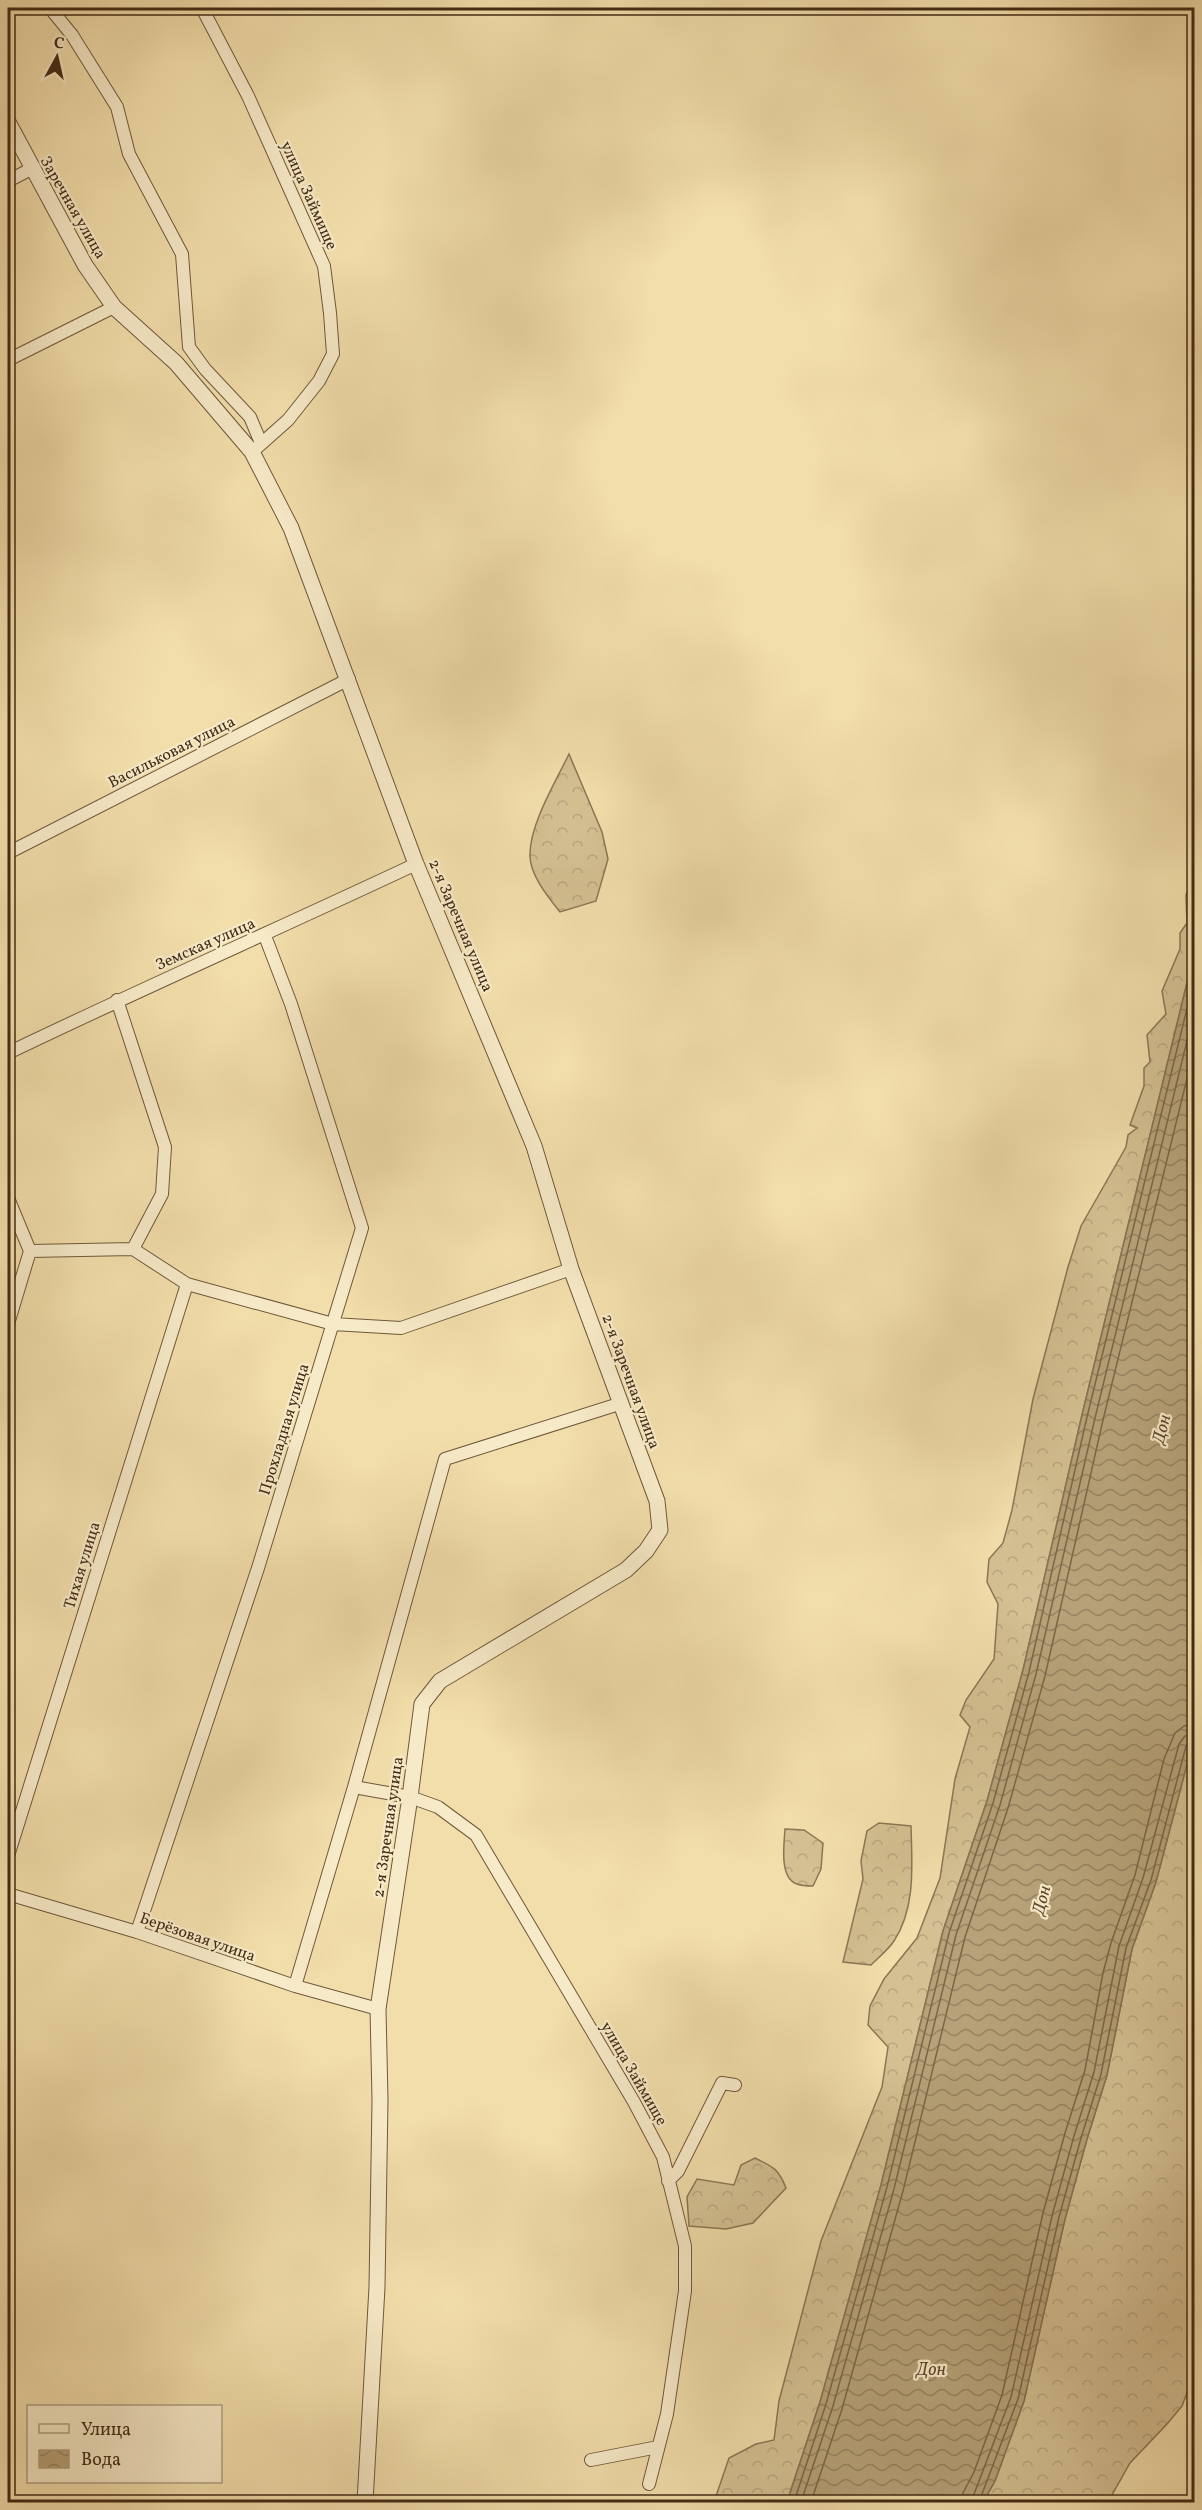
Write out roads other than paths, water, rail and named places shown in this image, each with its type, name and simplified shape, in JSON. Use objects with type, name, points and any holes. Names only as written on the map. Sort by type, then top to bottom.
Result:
[{"type":"street","points":[[50,8],[72,35],[117,107],[129,154],[182,254],[189,347],[205,369],[250,417],[256,448]]},
{"type":"street","name":"улица Займище","points":[[202,8],[248,96],[324,266],[333,354],[319,381],[288,420],[256,448]]},
{"type":"street","name":"Заречная улица","points":[[8,122],[31,169],[85,265],[114,307],[176,363],[256,448]]},
{"type":"street","points":[[8,181],[31,169]]},
{"type":"street","points":[[8,360],[114,307]]},
{"type":"street","name":"2-я Заречная улица","points":[[256,448],[291,528],[416,864],[534,1146],[571,1269],[657,1501],[660,1530],[646,1551],[626,1570],[440,1681],[422,1704],[378,2009],[380,2100],[377,2288],[365,2502]]},
{"type":"street","name":"Васильковая улица","points":[[8,853],[349,679]]},
{"type":"street","name":"Земская улица","points":[[8,1053],[117,1000],[265,936],[416,864]]},
{"type":"street","name":"Прохладная улица","points":[[137,1932],[258,1568],[362,1228],[291,1004],[265,936]]},
{"type":"street","points":[[117,1000],[165,1147],[162,1194],[133,1249]]},
{"type":"street","points":[[8,1198],[30,1251],[8,1324]]},
{"type":"street","points":[[30,1251],[133,1249],[187,1284],[333,1323],[401,1328],[571,1269]]},
{"type":"street","name":"Тихая улица","points":[[8,1856],[187,1284]]},
{"type":"street","points":[[295,1986],[354,1787],[445,1459],[622,1403]]},
{"type":"street","name":"улица Займище","points":[[354,1787],[410,1797],[438,1807],[476,1835],[634,2102],[663,2157],[685,2246],[685,2291],[667,2414],[649,2484]]},
{"type":"street","name":"Берёзовая улица","points":[[8,1894],[137,1932],[295,1986],[378,2009]]},
{"type":"street","points":[[669,2181],[678,2171],[722,2083],[735,2085]]},
{"type":"street","points":[[591,2460],[658,2447]]},
{"type":"water","name":"Дон","points":[[1194,954],[1194,1648],[1192,1676],[1194,1732],[1156,1882],[1132,1949],[1107,2075],[1065,2219],[1024,2401],[995,2481],[983,2502],[787,2502],[820,2402],[881,2185],[943,1931],[987,1801],[1023,1670],[1082,1415]]}]
